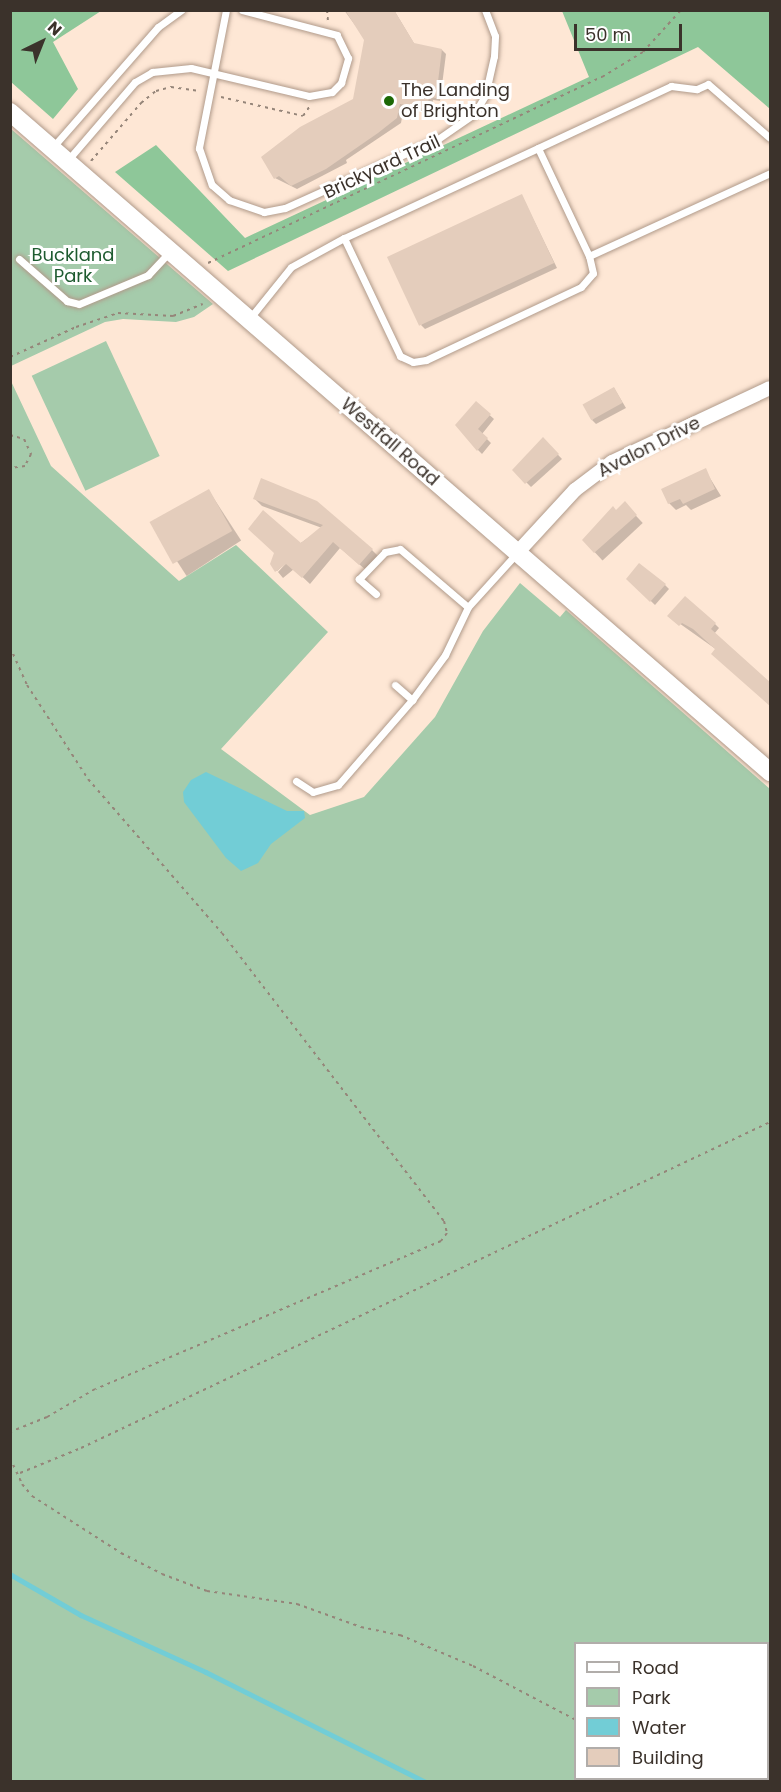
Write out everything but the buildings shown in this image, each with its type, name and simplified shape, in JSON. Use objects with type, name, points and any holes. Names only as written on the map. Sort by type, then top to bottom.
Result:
[{"type":"street","name":"Westfall Road","points":[[10,112],[771,772]]},
{"type":"street","name":"Avalon Drive","points":[[517,553],[575,490],[612,462],[771,388]]},
{"type":"lane","points":[[52,148],[158,27],[181,10]]},
{"type":"lane","points":[[226,10],[212,72],[199,148],[212,185],[229,200],[248,210],[285,208],[438,139],[474,114],[485,96],[494,56],[495,36],[485,10]]},
{"type":"lane","points":[[67,161],[135,82],[152,72],[169,67],[212,72],[309,96],[332,92],[341,83],[348,57],[338,35],[242,10]]},
{"type":"lane","points":[[249,319],[291,267],[344,238],[670,86],[697,89],[708,84],[771,138]]},
{"type":"lane","points":[[344,238],[400,356],[413,362],[426,360],[581,287],[592,273],[589,256],[538,148]]},
{"type":"lane","points":[[589,256],[771,173]]},
{"type":"lane","points":[[19,259],[67,301],[79,304],[148,274],[170,251]]},
{"type":"lane","points":[[376,594],[359,579],[385,552],[400,549],[468,607]]},
{"type":"lane","points":[[296,781],[313,792],[338,785],[412,700],[446,655],[468,607],[517,553]]},
{"type":"lane","points":[[395,686],[412,700]]},
{"type":"path","points":[[327,10],[325,20],[332,22]]},
{"type":"path","name":"Brickyard Trail","points":[[208,263],[602,77],[643,52],[681,10]]},
{"type":"path","points":[[91,161],[141,103],[156,91],[171,87],[198,91]]},
{"type":"path","points":[[215,96],[303,116],[311,105],[320,104]]},
{"type":"path","points":[[10,357],[76,327],[118,313],[173,316],[204,304]]},
{"type":"path","points":[[10,435],[24,439],[31,453],[25,466],[10,468]]},
{"type":"path","points":[[10,647],[27,685],[88,779],[222,933],[444,1221],[447,1233],[441,1241],[95,1389],[47,1417],[10,1432]]},
{"type":"path","points":[[20,1473],[134,1424],[771,1122]]},
{"type":"path","points":[[10,1458],[20,1473],[22,1484],[32,1496],[122,1553],[162,1574],[207,1592],[297,1604],[361,1628],[400,1635],[473,1666],[574,1719]]},
{"type":"green space","points":[[11,10],[101,11],[53,42],[78,89],[53,119],[11,82]]},
{"type":"green space","points":[[562,11],[770,11],[770,109],[698,47],[228,271],[115,172],[156,145],[245,238],[589,77]]},
{"type":"green space","name":"Buckland Park","points":[[10,128],[213,304],[194,317],[176,322],[123,319],[105,322],[11,366]]},
{"type":"green space","points":[[106,341],[160,456],[85,491],[32,376]]},
{"type":"green space","points":[[10,379],[51,466],[179,581],[236,545],[328,632],[221,749],[310,815],[364,797],[435,717],[483,631],[520,583],[560,617],[566,610],[770,789],[770,1781],[11,1781]]},
{"type":"water","points":[[206,772],[287,811],[304,811],[305,818],[271,844],[258,863],[241,871],[226,858],[184,802],[183,792],[191,780]]},
{"type":"waterway","points":[[10,1574],[81,1615],[206,1672],[426,1782]]},
{"type":"place","name":"The Landing of Brighton","points":[[389,101]]}]
